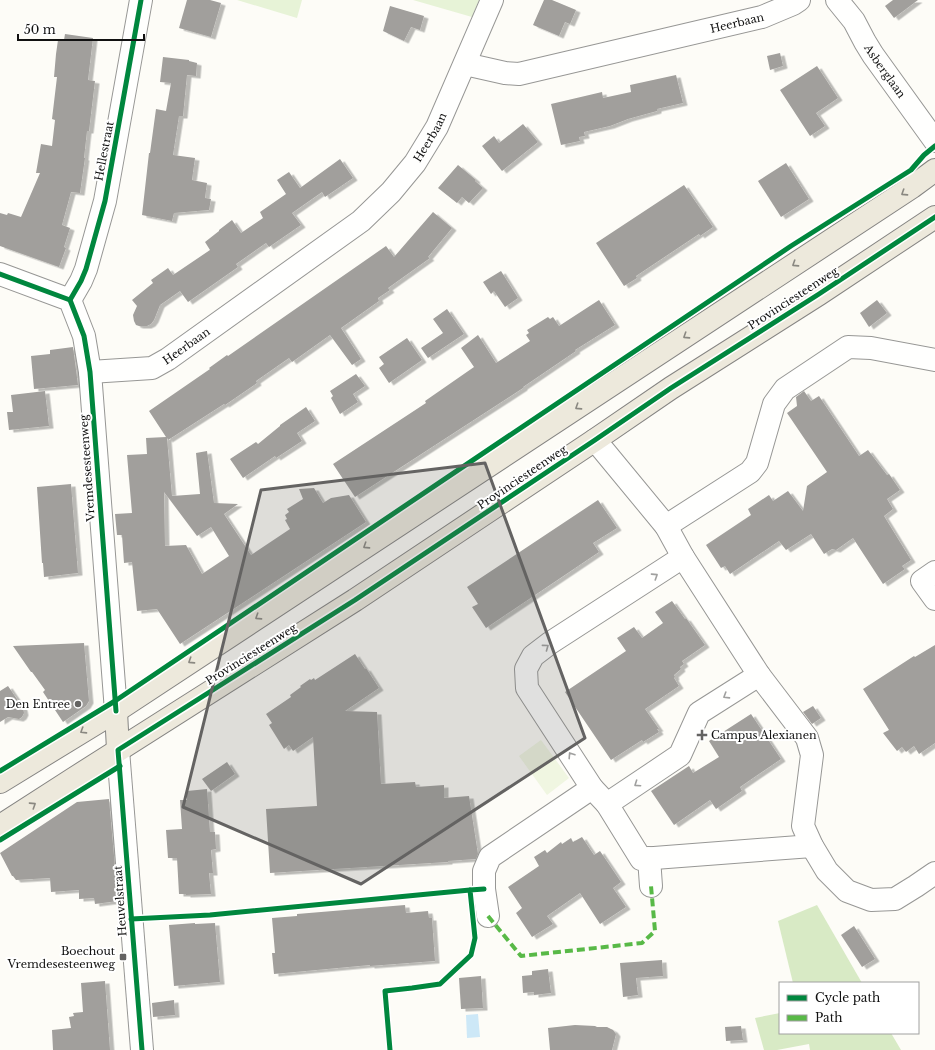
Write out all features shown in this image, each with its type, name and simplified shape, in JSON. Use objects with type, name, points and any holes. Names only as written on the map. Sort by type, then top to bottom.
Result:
[{"type":"main road","points":[[0,782],[116,711],[906,192],[935,170]]},
{"type":"main road","name":"Provinciesteenweg","points":[[0,826],[355,600],[677,384],[935,217]]},
{"type":"main road","points":[[116,711],[118,750]]},
{"type":"street","name":"Hellestraat","points":[[70,300],[86,269],[105,201],[141,0]]},
{"type":"street","points":[[465,64],[492,0]]},
{"type":"street","name":"Heerbaan","points":[[90,372],[152,368],[163,362],[360,221],[391,192],[415,163],[437,128],[465,64],[520,74],[762,17],[800,0]]},
{"type":"street","name":"Asberglaan","points":[[837,0],[854,21],[865,42],[935,141]]},
{"type":"street","points":[[0,274],[70,300]]},
{"type":"street","name":"Vremdesesteenweg","points":[[70,300],[84,336],[90,372],[116,711]]},
{"type":"street","points":[[666,526],[750,472],[757,462],[774,404],[785,389],[848,347],[871,348],[935,360]]},
{"type":"street","points":[[595,440],[666,526],[683,557],[759,675],[807,738],[812,755],[803,826],[812,846],[827,871],[847,891],[871,900],[895,899],[935,873]]},
{"type":"street","points":[[683,557],[532,656],[526,669],[527,688],[592,788],[607,804],[641,859],[812,846]]},
{"type":"street","points":[[935,572],[922,581],[935,599]]},
{"type":"street","points":[[607,804],[680,755],[699,712],[759,675]]},
{"type":"street","name":"Heuvelstraat","points":[[118,750],[142,1050]]},
{"type":"street","points":[[488,916],[484,889],[484,871],[490,857],[592,788]]},
{"type":"street","points":[[649,858],[651,886]]},
{"type":"highlighted area","points":[[485,463],[585,738],[361,884],[183,807],[261,490]]},
{"type":"green space","points":[[237,0],[302,0],[297,18]]},
{"type":"green space","points":[[413,0],[479,0],[472,17]]},
{"type":"green space","points":[[541,740],[569,778],[547,795],[519,756]]},
{"type":"green space","points":[[817,905],[861,982],[793,982],[778,921]]},
{"type":"green space","points":[[779,1013],[779,1034],[892,1034],[901,1050],[810,1050],[809,1044],[777,1050],[764,1050],[755,1018]]},
{"type":"water","points":[[478,1014],[480,1037],[467,1038],[466,1015]]},
{"type":"building","points":[[187,0],[210,0],[221,3],[211,37],[179,28]]},
{"type":"building","points":[[544,0],[552,0],[576,10],[570,24],[565,22],[559,36],[533,25]]},
{"type":"building","points":[[893,0],[918,0],[894,18],[885,6]]},
{"type":"building","points":[[390,6],[424,16],[420,30],[411,27],[404,41],[383,31]]},
{"type":"building","points":[[65,34],[93,38],[88,80],[95,81],[89,131],[87,131],[80,193],[71,192],[62,225],[70,228],[64,247],[66,248],[59,267],[0,246],[0,213],[7,215],[8,213],[21,217],[40,173],[36,173],[41,144],[52,146],[55,120],[52,119],[57,77],[54,77],[56,54],[58,40],[64,40]]},
{"type":"building","points":[[780,53],[783,66],[770,70],[767,56]]},
{"type":"building","points":[[163,57],[189,60],[197,63],[196,76],[187,75],[183,116],[179,116],[173,155],[195,158],[192,180],[207,183],[205,198],[211,199],[209,210],[174,213],[172,221],[142,215],[156,109],[166,111],[171,83],[160,82]]},
{"type":"building","points":[[817,66],[838,98],[816,113],[825,126],[810,136],[780,90]]},
{"type":"building","points":[[676,75],[683,103],[657,109],[657,111],[610,126],[584,132],[585,136],[579,137],[580,141],[561,145],[551,104],[602,92],[603,98],[631,92],[630,85]]},
{"type":"building","points":[[523,124],[538,142],[502,171],[482,146],[494,136],[499,143]]},
{"type":"building","points":[[340,159],[353,178],[325,197],[322,192],[292,213],[301,225],[269,247],[266,243],[236,264],[238,267],[188,302],[180,291],[160,305],[151,324],[147,326],[136,325],[133,315],[137,306],[132,300],[153,283],[151,280],[168,268],[173,275],[210,250],[205,242],[232,220],[241,233],[263,218],[260,212],[286,194],[277,180],[289,172],[300,188]]},
{"type":"building","points":[[786,163],[809,199],[781,217],[758,181]]},
{"type":"building","points":[[458,165],[483,188],[469,203],[462,197],[457,203],[438,188]]},
{"type":"building","points":[[684,185],[713,227],[700,236],[699,234],[636,276],[637,278],[624,286],[596,243]]},
{"type":"building","points":[[433,212],[452,228],[428,257],[430,258],[388,288],[390,290],[378,298],[379,301],[341,328],[361,359],[352,365],[330,335],[292,362],[289,358],[256,381],[257,383],[225,405],[224,404],[168,440],[167,438],[172,496],[200,494],[196,453],[207,451],[214,503],[238,504],[224,514],[251,555],[290,529],[285,520],[287,519],[285,515],[289,512],[287,509],[303,499],[299,489],[314,488],[323,503],[331,498],[349,495],[366,522],[180,644],[157,609],[137,611],[132,562],[124,563],[122,535],[117,535],[115,514],[132,513],[127,455],[147,454],[146,438],[166,437],[149,411],[210,369],[209,368],[227,355],[228,356],[386,246],[394,257]],"holes":[[[164,492],[197,536],[211,527],[229,556],[202,574],[186,545],[165,546]]]},
{"type":"building","points":[[501,271],[518,298],[505,307],[494,291],[491,294],[483,282]]},
{"type":"building","points":[[599,300],[615,325],[575,350],[576,351],[523,388],[355,497],[333,464],[426,403],[425,401],[474,367],[461,348],[478,335],[496,363],[530,341],[526,335],[529,333],[527,330],[548,317],[550,319],[553,317],[559,326]]},
{"type":"building","points":[[877,300],[887,313],[869,327],[860,313]]},
{"type":"building","points":[[447,309],[464,334],[428,358],[421,348],[443,333],[433,319]]},
{"type":"building","points":[[407,338],[422,360],[389,383],[379,368],[384,364],[379,357]]},
{"type":"building","points":[[73,347],[78,385],[34,389],[31,356],[50,354],[50,350]]},
{"type":"building","points":[[356,374],[365,386],[353,394],[358,402],[340,414],[331,398],[333,396],[330,391]]},
{"type":"building","points":[[45,391],[49,426],[9,430],[7,412],[13,412],[11,395]]},
{"type":"building","points":[[804,391],[811,401],[819,396],[859,456],[868,450],[887,475],[889,474],[900,490],[887,499],[893,509],[884,516],[911,560],[902,566],[905,569],[883,584],[853,538],[836,550],[832,549],[824,554],[811,534],[786,550],[779,541],[730,574],[725,566],[721,568],[706,545],[751,515],[748,509],[769,495],[773,501],[788,491],[803,511],[807,486],[827,472],[787,413],[797,406],[796,397]]},
{"type":"building","points":[[306,407],[315,421],[297,433],[302,441],[276,458],[275,456],[243,478],[230,459],[256,442],[258,444],[280,425]]},
{"type":"building","points":[[71,484],[78,573],[44,577],[37,487]]},
{"type":"building","points":[[598,500],[617,528],[593,543],[599,552],[486,628],[472,607],[478,604],[467,587]]},
{"type":"building","points":[[672,601],[705,645],[682,661],[684,664],[674,675],[674,678],[679,686],[645,709],[659,729],[657,729],[659,732],[643,742],[642,740],[611,760],[565,692],[626,651],[617,638],[634,627],[642,638],[663,623],[655,612]]},
{"type":"building","points":[[84,643],[89,701],[86,706],[63,722],[43,692],[45,690],[13,646]]},
{"type":"building","points":[[935,645],[935,743],[919,754],[914,746],[906,752],[902,747],[897,751],[883,733],[889,730],[863,689],[914,656],[915,657]]},
{"type":"building","points":[[355,654],[379,688],[345,711],[377,712],[381,784],[415,782],[416,787],[444,785],[444,798],[469,796],[478,854],[476,859],[270,873],[266,809],[317,806],[313,737],[293,751],[289,745],[284,749],[269,725],[272,723],[266,714],[291,697],[290,695],[310,679],[311,680],[314,678],[315,680]]},
{"type":"building","points":[[8,686],[23,708],[24,713],[19,719],[8,717],[0,722],[0,691]]},
{"type":"building","points":[[813,706],[821,718],[812,724],[803,712]]},
{"type":"building","points":[[751,714],[781,759],[740,787],[742,791],[716,809],[710,800],[674,825],[651,791],[689,766],[693,773],[719,757],[709,741]]},
{"type":"building","points":[[227,762],[235,774],[211,791],[202,779]]},
{"type":"building","points":[[207,789],[210,832],[215,832],[216,849],[211,850],[213,873],[209,873],[211,894],[179,894],[177,858],[168,858],[166,830],[182,829],[180,800],[187,800],[187,791]]},
{"type":"building","points":[[109,799],[118,901],[95,904],[94,898],[79,899],[79,890],[51,892],[50,878],[16,880],[12,876],[0,853],[77,802]]},
{"type":"building","points":[[582,837],[594,855],[600,851],[621,882],[613,888],[626,907],[600,924],[580,893],[547,916],[553,924],[532,937],[516,913],[522,908],[508,887],[539,866],[534,857],[545,850],[547,853],[561,842],[562,844],[571,838],[573,842]]},
{"type":"building","points":[[405,905],[406,913],[428,911],[429,918],[432,918],[435,961],[370,965],[274,974],[272,953],[275,953],[272,918],[297,916],[297,914]]},
{"type":"building","points":[[215,923],[220,982],[174,986],[169,925]]},
{"type":"building","points":[[854,926],[875,959],[862,967],[841,935]]},
{"type":"building","points":[[662,960],[663,976],[636,978],[638,995],[623,997],[620,963]]},
{"type":"building","points":[[548,969],[551,993],[534,995],[534,992],[523,993],[522,976],[532,975],[532,971]]},
{"type":"building","points":[[481,976],[483,1008],[461,1009],[459,978]]},
{"type":"building","points":[[105,981],[110,1050],[53,1050],[52,1030],[71,1028],[69,1017],[74,1016],[73,1013],[83,1012],[81,983]]},
{"type":"building","points":[[174,1000],[175,1015],[153,1017],[152,1003]]},
{"type":"building","points":[[575,1025],[607,1027],[613,1030],[616,1034],[612,1050],[550,1050],[548,1028]]},
{"type":"building","points":[[741,1026],[743,1040],[726,1041],[725,1027]]},
{"type":"marked path","points":[[488,916],[521,956],[642,943],[655,931],[651,886]]},
{"type":"cycle path","points":[[70,300],[86,269],[105,201],[141,0]]},
{"type":"cycle path","points":[[0,771],[115,701],[791,246],[911,170],[924,155],[935,146]]},
{"type":"cycle path","points":[[142,1050],[118,750],[355,600],[671,388],[819,294],[935,217]]},
{"type":"cycle path","points":[[0,274],[70,300],[84,336],[90,372],[116,711]]},
{"type":"cycle path","points":[[0,840],[120,766]]},
{"type":"cycle path","points":[[390,1050],[385,991],[440,984],[471,955],[475,938],[470,890],[484,889]]},
{"type":"cycle path","points":[[131,919],[210,915],[470,890]]},
{"type":"place","name":"Den Entree","points":[[78,704]]},
{"type":"place","name":"Campus Alexianen","points":[[702,735]]},
{"type":"place","name":"Boechout Vremdesesteenweg","points":[[123,957]]}]
